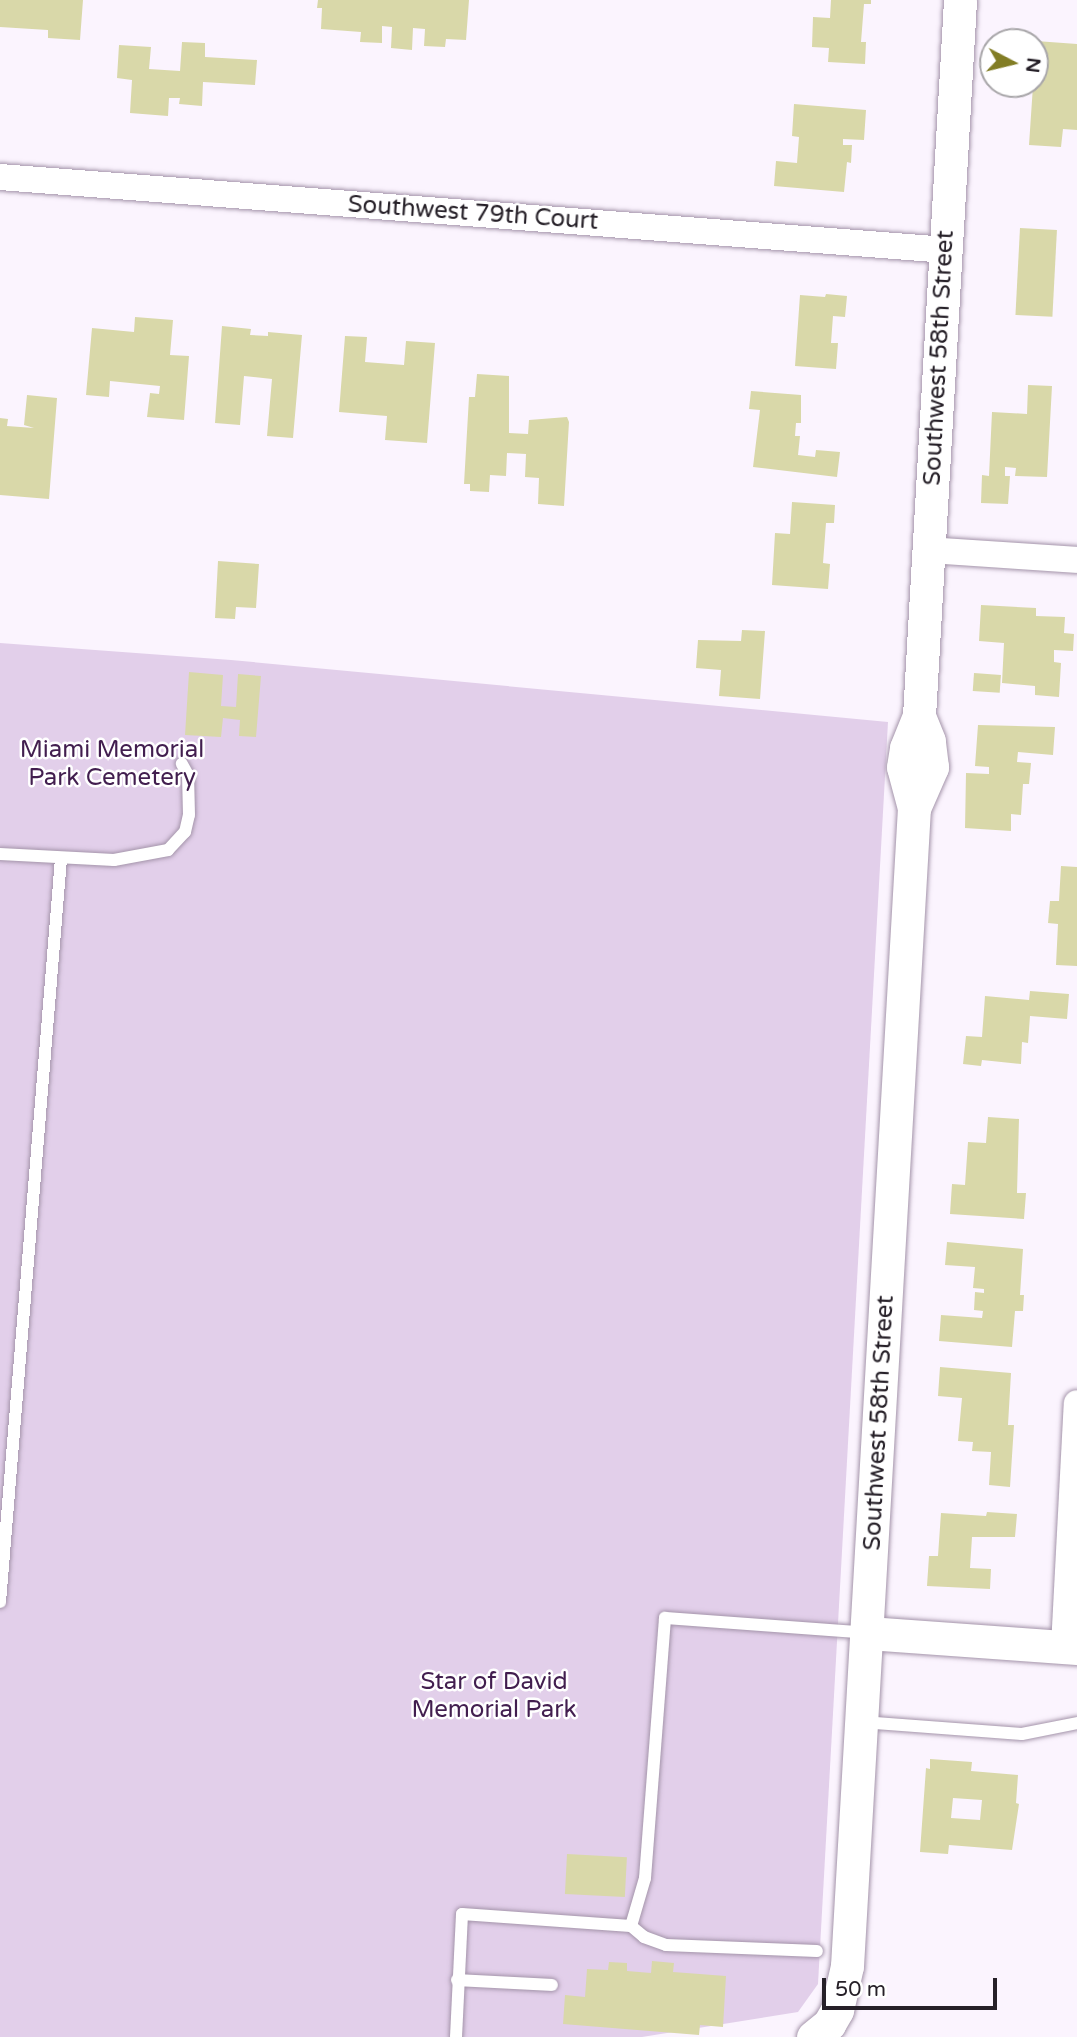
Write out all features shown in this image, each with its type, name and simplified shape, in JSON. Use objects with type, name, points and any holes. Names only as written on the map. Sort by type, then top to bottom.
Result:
[{"type":"street","name":"Southwest 58th Street","points":[[817,2034],[837,2010],[845,1980],[914,808],[932,767],[929,741],[919,716],[960,0]]},
{"type":"street","name":"Southwest 79th Court","points":[[0,177],[946,250]]},
{"type":"street","points":[[928,550],[1077,560]]},
{"type":"street","points":[[867,1633],[1070,1648],[1077,1403]]},
{"type":"lane","points":[[0,855],[114,860],[168,850],[185,832],[189,815],[188,775],[183,764]]},
{"type":"lane","points":[[0,1602],[61,859]]},
{"type":"lane","points":[[631,1926],[645,1878],[665,1618],[867,1633]]},
{"type":"lane","points":[[861,1722],[1022,1734],[1077,1723]]},
{"type":"lane","points":[[456,2037],[461,1914],[631,1926],[644,1937],[666,1945],[817,1951]]},
{"type":"lane","points":[[457,1980],[552,1985]]},
{"type":"green space","name":"Star of David Memorial Park","points":[[0,643],[231,660],[888,722],[818,1984],[798,2012],[642,2037],[0,2037]]},
{"type":"building","points":[[0,0],[83,0],[80,40],[48,38],[48,30],[0,27]]},
{"type":"building","points":[[318,0],[469,0],[466,40],[446,39],[445,47],[424,46],[425,29],[413,28],[412,50],[391,48],[392,27],[382,26],[382,43],[360,42],[361,32],[321,29],[322,8],[317,8]]},
{"type":"building","points":[[831,0],[871,0],[871,4],[864,4],[861,42],[866,42],[865,64],[828,62],[829,48],[812,47],[813,17],[830,18]]},
{"type":"building","points":[[182,42],[205,43],[205,57],[257,60],[255,85],[203,82],[202,106],[179,104],[180,98],[169,98],[168,116],[130,113],[132,80],[117,78],[119,45],[151,47],[149,69],[180,71]]},
{"type":"building","points":[[1049,42],[1077,44],[1077,130],[1063,129],[1061,147],[1029,145],[1032,98],[1049,98]]},
{"type":"building","points":[[794,104],[866,110],[864,140],[843,139],[843,145],[852,145],[844,192],[774,186],[776,161],[797,163],[799,137],[792,136]]},
{"type":"building","points":[[1020,228],[1057,230],[1052,317],[1015,315]]},
{"type":"building","points":[[826,294],[847,296],[845,317],[833,316],[831,343],[838,343],[836,369],[795,366],[800,295],[825,297]]},
{"type":"building","points":[[135,317],[173,320],[170,355],[189,356],[184,420],[147,417],[150,393],[159,394],[160,386],[110,381],[109,397],[86,395],[92,328],[134,332]]},
{"type":"building","points":[[222,326],[251,329],[250,335],[268,336],[268,332],[302,335],[293,438],[267,436],[272,379],[244,376],[240,425],[215,423]]},
{"type":"building","points":[[345,336],[367,337],[365,362],[404,365],[406,341],[435,343],[427,443],[385,440],[387,416],[339,412]]},
{"type":"building","points":[[477,374],[509,376],[509,433],[528,434],[529,420],[567,417],[569,422],[564,506],[538,504],[539,478],[525,477],[526,454],[507,453],[506,476],[490,475],[489,492],[470,491],[470,484],[464,484],[469,397],[475,397]]},
{"type":"building","points":[[1028,385],[1052,386],[1047,477],[1015,476],[1016,468],[1005,467],[1005,476],[1010,476],[1008,504],[981,503],[982,475],[989,476],[992,412],[1027,414]]},
{"type":"building","points":[[751,391],[801,395],[801,423],[796,423],[795,436],[800,436],[798,455],[815,457],[816,450],[840,452],[837,477],[753,467],[760,410],[749,409]]},
{"type":"building","points":[[27,395],[57,398],[49,499],[0,495],[0,418],[8,419],[7,426],[34,428],[24,425]]},
{"type":"building","points":[[792,502],[835,505],[834,523],[826,523],[823,563],[830,564],[828,589],[772,585],[775,533],[790,534]]},
{"type":"building","points":[[218,561],[259,564],[256,608],[236,607],[235,619],[215,618]]},
{"type":"building","points":[[981,605],[1036,608],[1036,616],[1065,617],[1064,633],[1074,634],[1073,651],[1054,650],[1054,662],[1061,663],[1059,697],[1035,695],[1035,686],[1002,683],[1004,643],[979,641]]},
{"type":"building","points":[[742,630],[765,631],[760,699],[719,696],[721,670],[696,668],[698,640],[741,641]]},
{"type":"building","points":[[189,672],[223,675],[221,706],[236,707],[238,674],[261,676],[256,737],[239,736],[240,720],[223,718],[221,737],[185,735]]},
{"type":"building","points":[[974,673],[1001,675],[1000,693],[973,691]]},
{"type":"building","points":[[978,725],[1055,727],[1053,755],[1018,752],[1017,762],[1031,763],[1029,784],[1023,784],[1021,815],[1011,814],[1011,831],[965,828],[966,773],[989,774],[989,767],[975,766]]},
{"type":"building","points":[[1061,866],[1077,867],[1077,966],[1056,965],[1058,924],[1048,923],[1050,901],[1059,901]]},
{"type":"building","points":[[1030,991],[1069,994],[1067,1019],[1030,1016],[1028,1043],[1022,1042],[1021,1064],[982,1060],[981,1066],[963,1064],[966,1036],[982,1037],[985,996],[1029,1000]]},
{"type":"building","points":[[988,1117],[1019,1119],[1017,1193],[1026,1193],[1024,1219],[950,1214],[952,1184],[965,1185],[968,1142],[986,1143]]},
{"type":"building","points":[[947,1242],[1023,1249],[1020,1295],[1024,1295],[1023,1311],[1015,1311],[1012,1347],[939,1341],[941,1315],[982,1318],[983,1311],[974,1310],[975,1292],[984,1293],[984,1289],[973,1288],[975,1267],[945,1265]]},
{"type":"building","points":[[940,1367],[1011,1373],[1008,1425],[1014,1425],[1010,1487],[989,1485],[991,1452],[972,1451],[973,1442],[958,1441],[962,1398],[938,1396]]},
{"type":"building","points":[[987,1512],[1017,1514],[1015,1537],[972,1537],[970,1568],[991,1569],[990,1589],[927,1586],[929,1556],[938,1556],[941,1513],[986,1516]]},
{"type":"building","points":[[930,1759],[972,1762],[971,1771],[1018,1775],[1016,1803],[1019,1804],[1012,1850],[949,1845],[948,1854],[920,1852],[926,1768],[930,1769]],"holes":[[[953,1798],[982,1800],[980,1820],[951,1818]]]},
{"type":"building","points":[[567,1854],[627,1857],[625,1897],[565,1894]]},
{"type":"building","points":[[652,1961],[674,1963],[673,1972],[726,1976],[723,2027],[700,2025],[699,2035],[563,2024],[565,1995],[585,1997],[587,1969],[608,1970],[609,1962],[627,1963],[627,1971],[651,1973]]},
{"type":"park label","name":"Miami Memorial Park Cemetery","points":[[112,764]]}]
